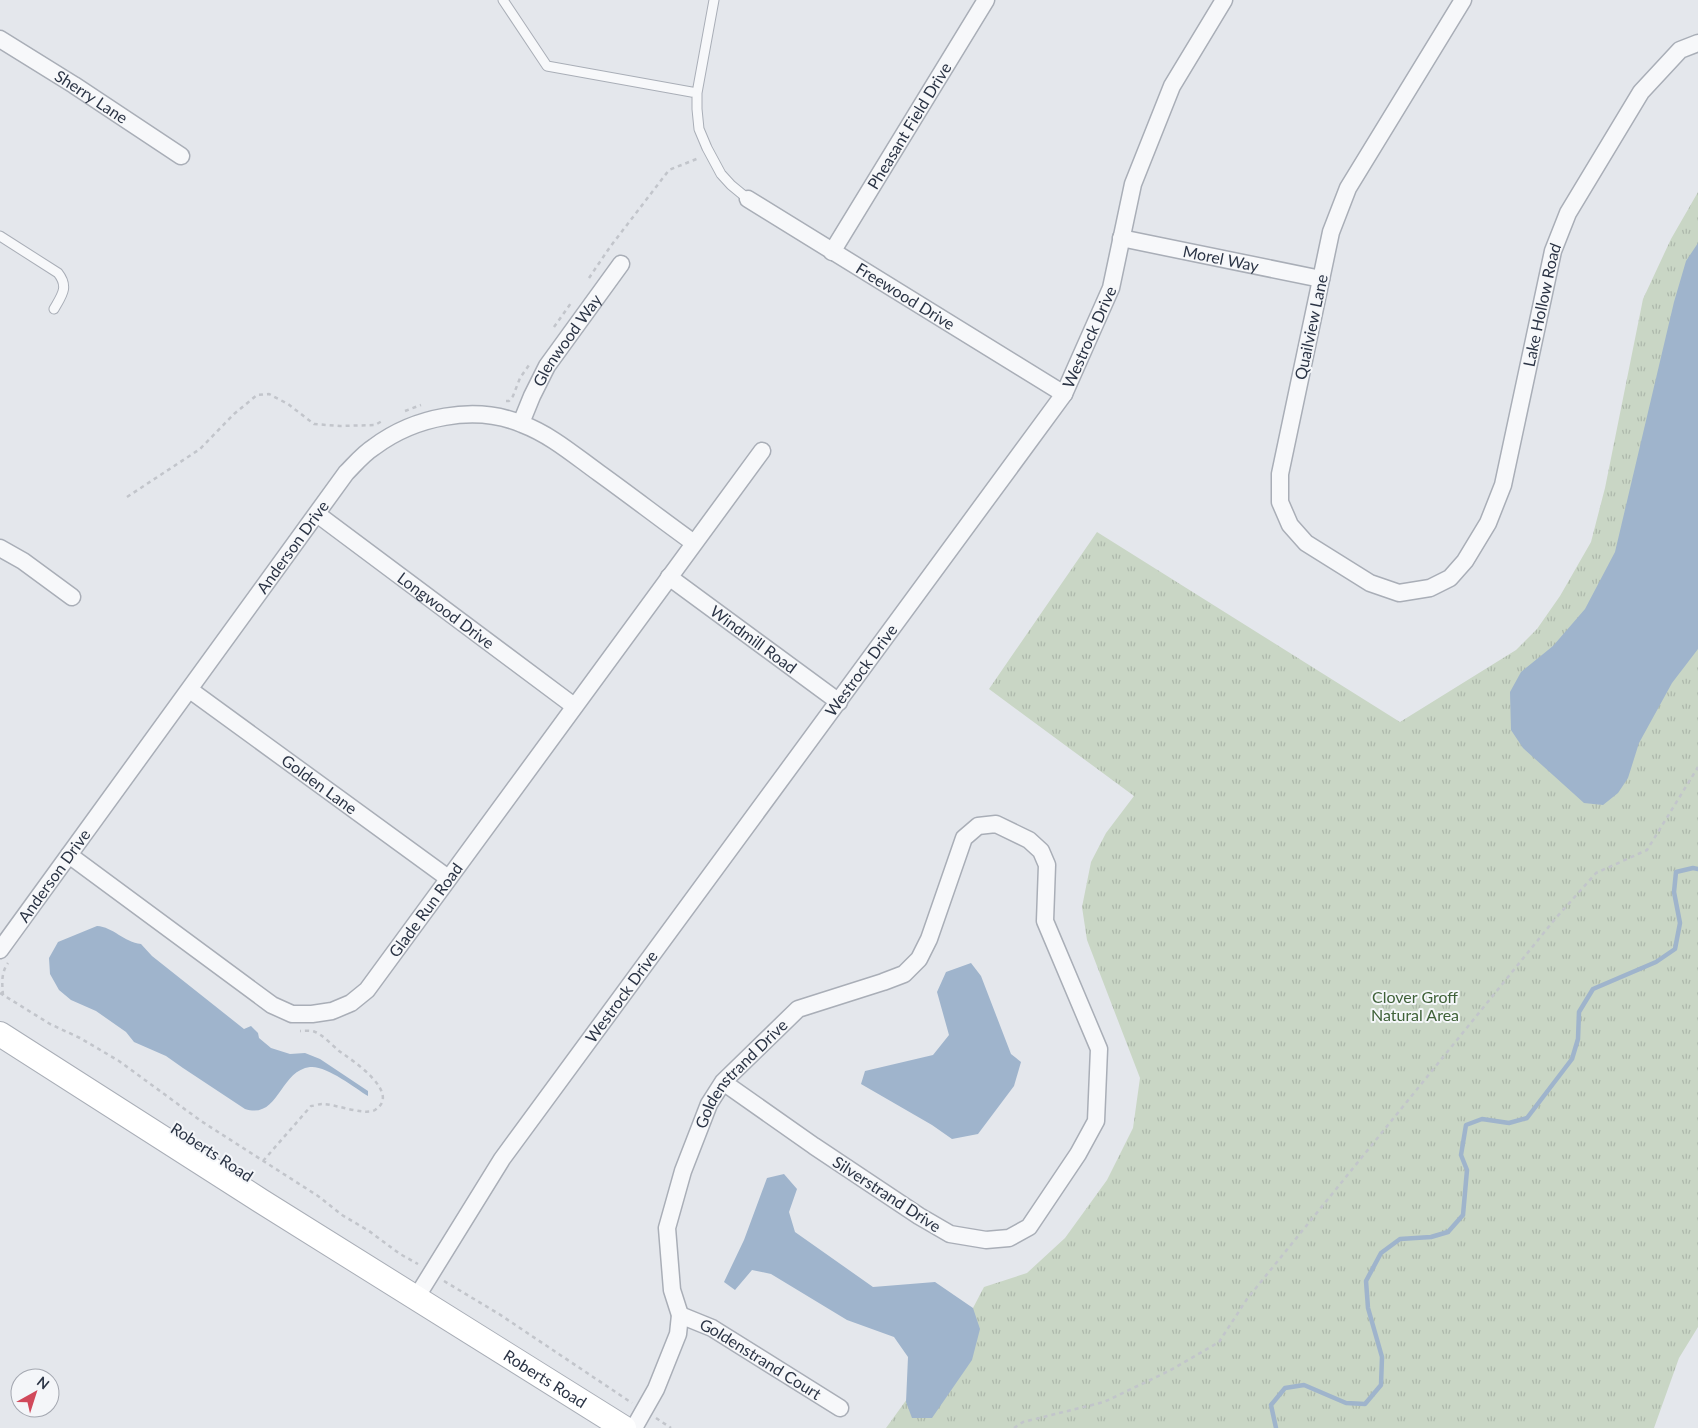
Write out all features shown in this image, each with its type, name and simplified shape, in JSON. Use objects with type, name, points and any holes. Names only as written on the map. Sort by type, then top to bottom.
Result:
[{"type":"main road","name":"Roberts Road","points":[[1,1001],[262,1184],[416,1298]]},
{"type":"main road","name":"Roberts Road","points":[[0,1034],[624,1428]]},
{"type":"street","name":"Pheasant Field Drive","points":[[832,252],[986,0]]},
{"type":"street","name":"Westrock Drive","points":[[416,1298],[502,1159],[1064,394],[1111,288],[1133,184],[1172,86],[1224,0]]},
{"type":"street","name":"Quailview Lane","points":[[1430,588],[1399,593],[1370,583],[1306,544],[1290,525],[1280,502],[1280,474],[1331,232],[1348,188],[1463,0]]},
{"type":"street","name":"Sherry Lane","points":[[0,39],[74,85],[181,156]]},
{"type":"street","name":"Lake Hollow Road","points":[[1430,588],[1450,578],[1465,561],[1488,523],[1503,485],[1552,251],[1568,213],[1641,92],[1680,50],[1698,43]]},
{"type":"street","name":"Freewood Drive","points":[[748,199],[1064,394]]},
{"type":"street","name":"Morel Way","points":[[1122,238],[1321,279]]},
{"type":"street","name":"Glenwood Way","points":[[520,423],[547,366],[621,264]]},
{"type":"street","name":"Anderson Drive","points":[[5,955],[68,855],[190,690],[346,473],[373,447],[404,429],[430,420],[452,416],[486,416],[520,423],[555,441],[694,543]]},
{"type":"street","name":"Glade Run Road","points":[[68,855],[272,1005],[292,1014],[312,1014],[332,1011],[352,1003],[367,990],[762,452]]},
{"type":"street","name":"Longwood Drive","points":[[317,514],[574,706]]},
{"type":"street","points":[[0,548],[24,561],[72,597]]},
{"type":"street","name":"Windmill Road","points":[[669,577],[839,702]]},
{"type":"street","name":"Golden Lane","points":[[190,690],[448,878]]},
{"type":"street","name":"Goldenstrand Drive","points":[[634,1428],[656,1389],[678,1334],[680,1315],[672,1290],[667,1228],[683,1171],[709,1104],[723,1082],[798,1008],[904,974],[919,959],[929,939],[964,838],[978,826],[996,824]]},
{"type":"street","name":"Silverstrand Drive","points":[[723,1082],[814,1146],[919,1216],[950,1234],[986,1240],[1008,1238],[1029,1228],[1078,1154],[1096,1121],[1099,1049],[1045,921],[1048,865],[1041,851],[1029,840],[996,824]]},
{"type":"street","name":"Goldenstrand Court","points":[[680,1315],[712,1328],[840,1408]]},
{"type":"lane","points":[[503,0],[547,66],[697,93]]},
{"type":"lane","points":[[714,0],[697,93],[699,129],[721,174],[730,185],[748,199]]},
{"type":"lane","points":[[0,236],[58,273],[64,280],[64,291],[54,309]]},
{"type":"path","points":[[588,280],[610,247],[669,170],[710,153]]},
{"type":"path","points":[[552,330],[573,301]]},
{"type":"path","points":[[504,402],[509,401],[513,396],[520,378],[531,362]]},
{"type":"path","points":[[127,497],[200,449],[234,414],[257,395],[269,394],[275,397],[288,404],[314,424],[340,426],[375,425],[383,421]]},
{"type":"path","points":[[399,414],[415,406],[424,405]]},
{"type":"path","points":[[1014,1428],[1023,1422],[1104,1402],[1169,1371],[1219,1342],[1247,1299],[1554,919],[1596,873],[1647,850],[1698,767]]},
{"type":"path","points":[[5,955],[1,1001],[80,1038],[119,1061],[202,1121],[318,1196],[342,1215],[400,1254],[499,1314],[672,1428]]},
{"type":"path","points":[[263,1161],[311,1106],[321,1104],[348,1108],[362,1113],[374,1110],[382,1101],[383,1094],[378,1083],[365,1071],[315,1032],[294,1029]]},
{"type":"green space","name":"Clover Groff Natural Area","points":[[1698,192],[1698,1327],[1679,1358],[1654,1428],[886,1428],[973,1308],[984,1287],[1027,1273],[1065,1238],[1107,1180],[1133,1128],[1140,1078],[1087,940],[1082,907],[1091,862],[1106,833],[1134,796],[989,689],[1097,532],[1400,722],[1516,650],[1537,629],[1560,596],[1591,542],[1605,488],[1643,299],[1671,239]]},
{"type":"water","points":[[1698,243],[1698,649],[1672,683],[1639,743],[1628,778],[1618,793],[1603,805],[1584,803],[1523,748],[1511,730],[1510,692],[1521,672],[1553,646],[1585,609],[1615,552],[1674,302],[1686,261]]},
{"type":"water","points":[[97,926],[141,944],[152,956],[244,1029],[251,1026],[258,1033],[259,1038],[271,1048],[290,1054],[305,1053],[320,1059],[368,1091],[368,1096],[332,1073],[317,1067],[310,1067],[300,1070],[292,1077],[265,1108],[256,1111],[245,1109],[166,1056],[134,1042],[126,1032],[96,1011],[71,1000],[59,990],[50,974],[49,958],[58,942]]},
{"type":"water","points":[[971,963],[981,976],[1011,1054],[1021,1062],[1014,1086],[978,1134],[952,1139],[932,1125],[861,1084],[865,1071],[933,1055],[949,1035],[937,992],[946,972]]},
{"type":"water","points":[[784,1174],[797,1189],[789,1212],[795,1232],[873,1287],[935,1282],[973,1308],[980,1329],[972,1360],[932,1418],[912,1418],[906,1402],[908,1357],[894,1337],[847,1320],[771,1274],[752,1270],[735,1290],[724,1282],[744,1240],[767,1178]]},
{"type":"waterway","points":[[1276,1428],[1271,1405],[1285,1388],[1304,1385],[1346,1403],[1365,1404],[1381,1385],[1382,1357],[1368,1308],[1366,1281],[1381,1253],[1400,1239],[1431,1237],[1448,1232],[1463,1215],[1467,1170],[1461,1155],[1466,1125],[1482,1119],[1509,1123],[1527,1118],[1572,1059],[1578,1039],[1579,1012],[1593,989],[1656,962],[1675,949],[1680,923],[1674,892],[1676,872],[1693,868],[1698,869]]}]
